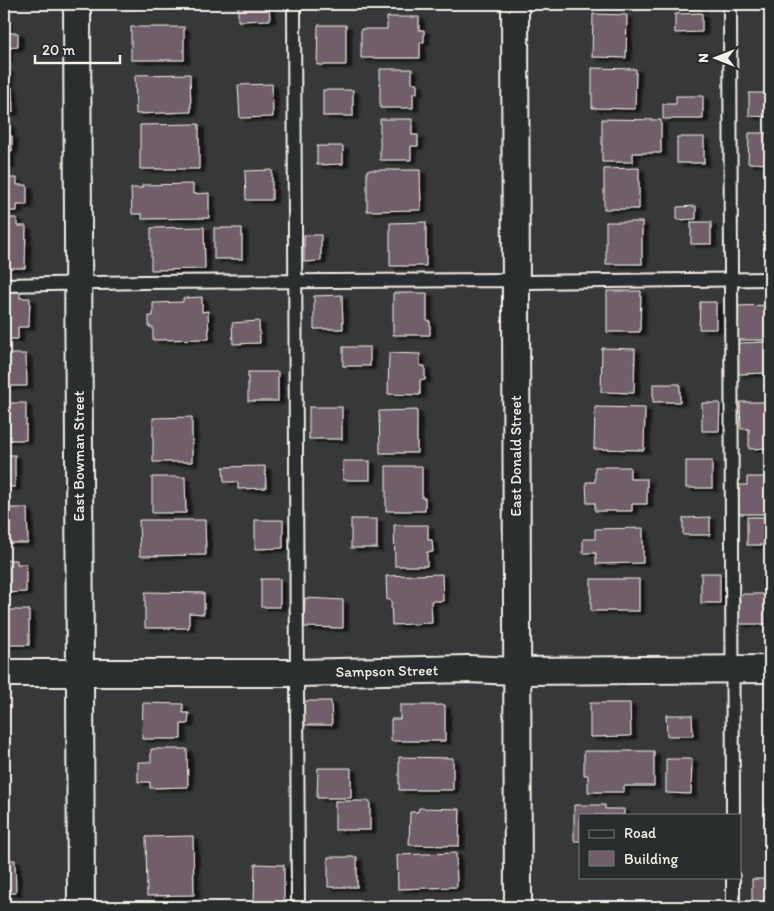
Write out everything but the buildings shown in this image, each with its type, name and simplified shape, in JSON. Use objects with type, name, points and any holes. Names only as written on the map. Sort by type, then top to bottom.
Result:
[{"type":"street","name":"East Bowman Street","points":[[77,4],[81,907]]},
{"type":"street","name":"East Donald Street","points":[[515,4],[518,907]]},
{"type":"street","name":"Sampson Street","points":[[4,673],[297,672],[468,669],[518,671],[770,669]]},
{"type":"lane","points":[[294,4],[298,907]]},
{"type":"lane","points":[[730,4],[733,814]]},
{"type":"lane","points":[[4,286],[144,282],[526,282],[770,279]]},
{"type":"lane","points":[[733,878],[733,907]]}]
